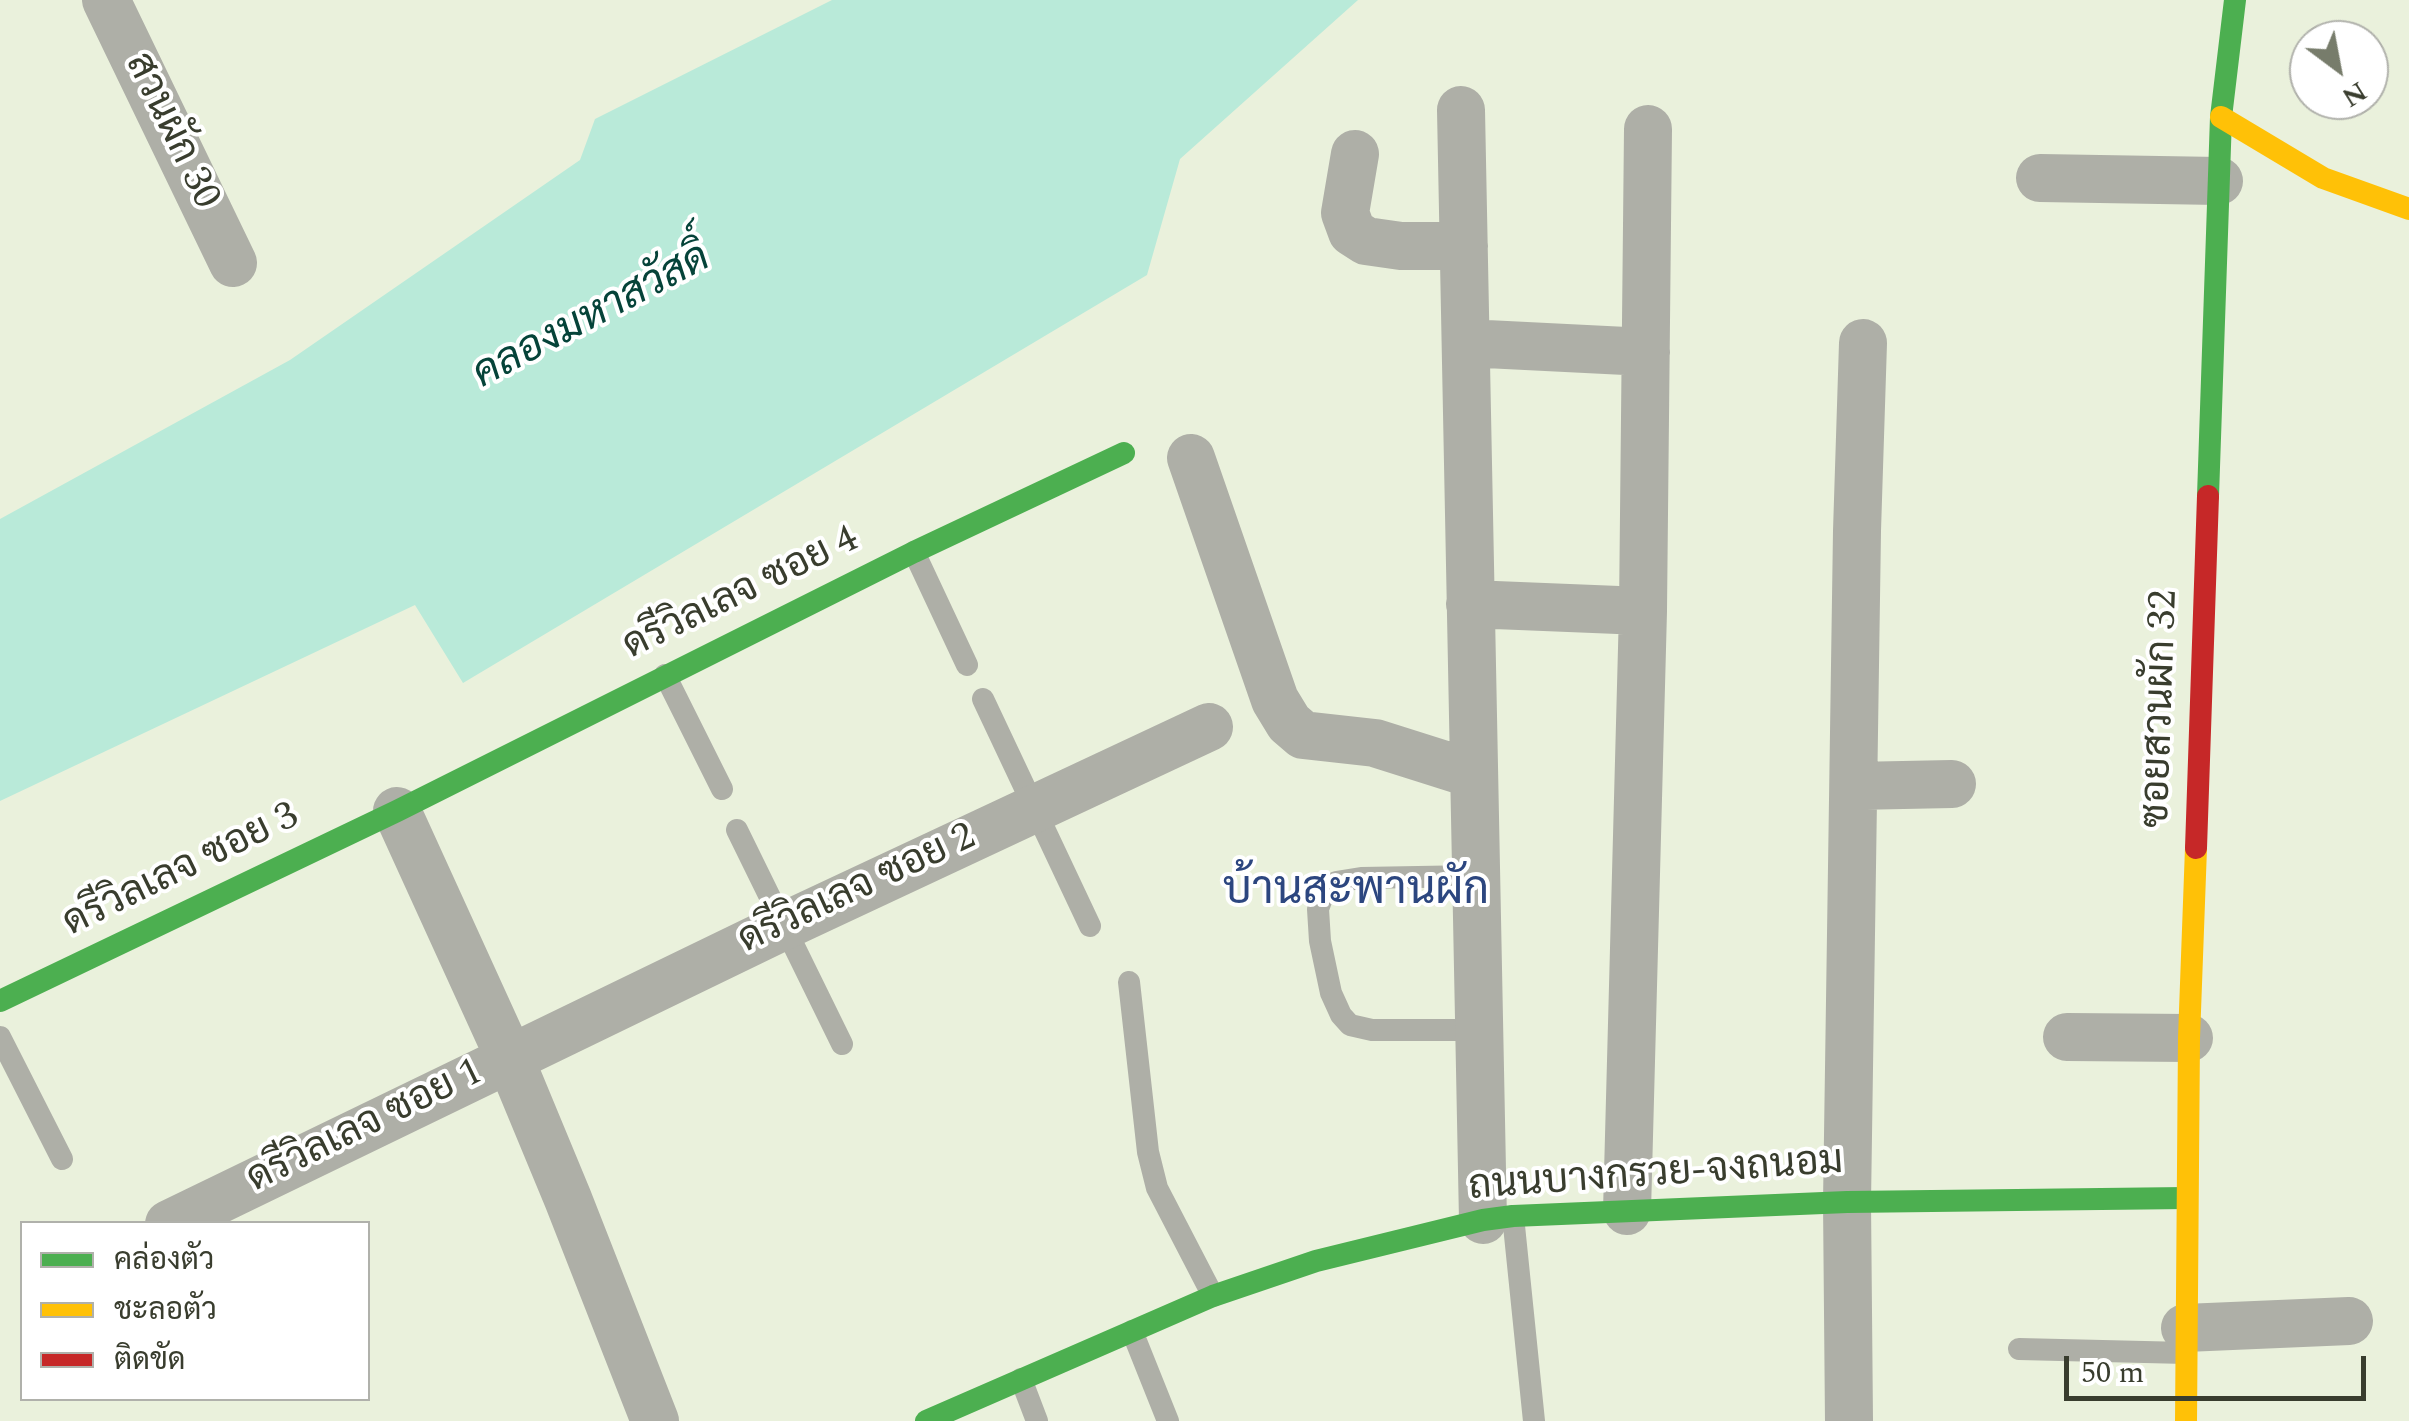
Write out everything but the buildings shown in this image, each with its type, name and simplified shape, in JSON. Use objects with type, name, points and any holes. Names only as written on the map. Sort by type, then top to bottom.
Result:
[{"type":"street","name":"สวนผัก 30","points":[[106,0],[234,264]]},
{"type":"street","name":"ซอยสวนผัก 32","points":[[2186,1421],[2189,1038],[2218,181],[2235,0]]},
{"type":"street","points":[[1461,110],[1478,1030],[1498,1218]]},
{"type":"street","points":[[2221,117],[2323,178],[2409,209]]},
{"type":"street","points":[[1627,1210],[1643,611],[1648,129]]},
{"type":"street","points":[[1355,154],[1344,213],[1352,232],[1366,241],[1401,246],[1464,246]]},
{"type":"street","points":[[2040,178],[2218,181]]},
{"type":"street","points":[[1466,342],[1646,352]]},
{"type":"street","points":[[1849,1421],[1847,1202],[1863,343]]},
{"type":"street","name":"ดรีวิลเลจ ซอย 4","points":[[397,812],[914,552],[1124,453]]},
{"type":"street","points":[[1191,458],[1275,700],[1289,723],[1303,734],[1375,743],[1473,774]]},
{"type":"street","points":[[1470,604],[1643,611]]},
{"type":"street","name":"ดรีวิลเลจ ซอย 2","points":[[510,1059],[1208,728]]},
{"type":"street","points":[[1854,786],[1952,784]]},
{"type":"street","points":[[397,812],[510,1059],[655,1421]]},
{"type":"street","name":"ดรีวิลเลจ ซอย 3","points":[[0,1001],[397,812]]},
{"type":"street","points":[[2066,1037],[2189,1038]]},
{"type":"street","name":"ดรีวิลเลจ ซอย 1","points":[[175,1221],[510,1059]]},
{"type":"street","name":"ถนนบางกรวย-จงถนอม","points":[[926,1421],[1212,1296],[1316,1262],[1498,1218],[1847,1202],[2186,1198]]},
{"type":"street","points":[[2185,1341],[2349,1321]]},
{"type":"lane","points":[[914,552],[967,665]]},
{"type":"lane","points":[[665,676],[722,788]]},
{"type":"lane","points":[[983,698],[1090,926]]},
{"type":"lane","points":[[737,830],[842,1044]]},
{"type":"lane","points":[[1475,876],[1336,882],[1324,893],[1318,908],[1320,941],[1331,993],[1350,1025],[1372,1030],[1478,1030]]},
{"type":"lane","points":[[1130,982],[1148,1152],[1156,1188],[1212,1296]]},
{"type":"lane","points":[[0,1038],[62,1159]]},
{"type":"lane","points":[[1498,1218],[1534,1421]]},
{"type":"lane","points":[[1132,1330],[1168,1421]]},
{"type":"lane","points":[[2019,1349],[2185,1341]]},
{"type":"lane","points":[[1020,1379],[1037,1421]]},
{"type":"water","name":"คลองมหาสวัสดิ์","points":[[832,0],[1358,0],[1180,159],[1147,275],[463,683],[415,605],[0,801],[0,519],[290,360],[580,160],[595,119]]},
{"type":"traffic: fast","points":[[2208,496],[2221,117],[2235,0]]},
{"type":"traffic: fast","points":[[0,1001],[397,811],[914,552],[1124,453]]},
{"type":"traffic: fast","points":[[926,1421],[1213,1296],[1316,1261],[1483,1220],[1847,1202],[2186,1198]]},
{"type":"traffic: slow","points":[[2221,117],[2323,178],[2409,209]]},
{"type":"traffic: slow","points":[[2186,1421],[2189,1038],[2196,848]]},
{"type":"traffic: jam","points":[[2196,848],[2208,496]]},
{"type":"district","name":"บ้านสะพานผัก","points":[[1356,894]]}]
